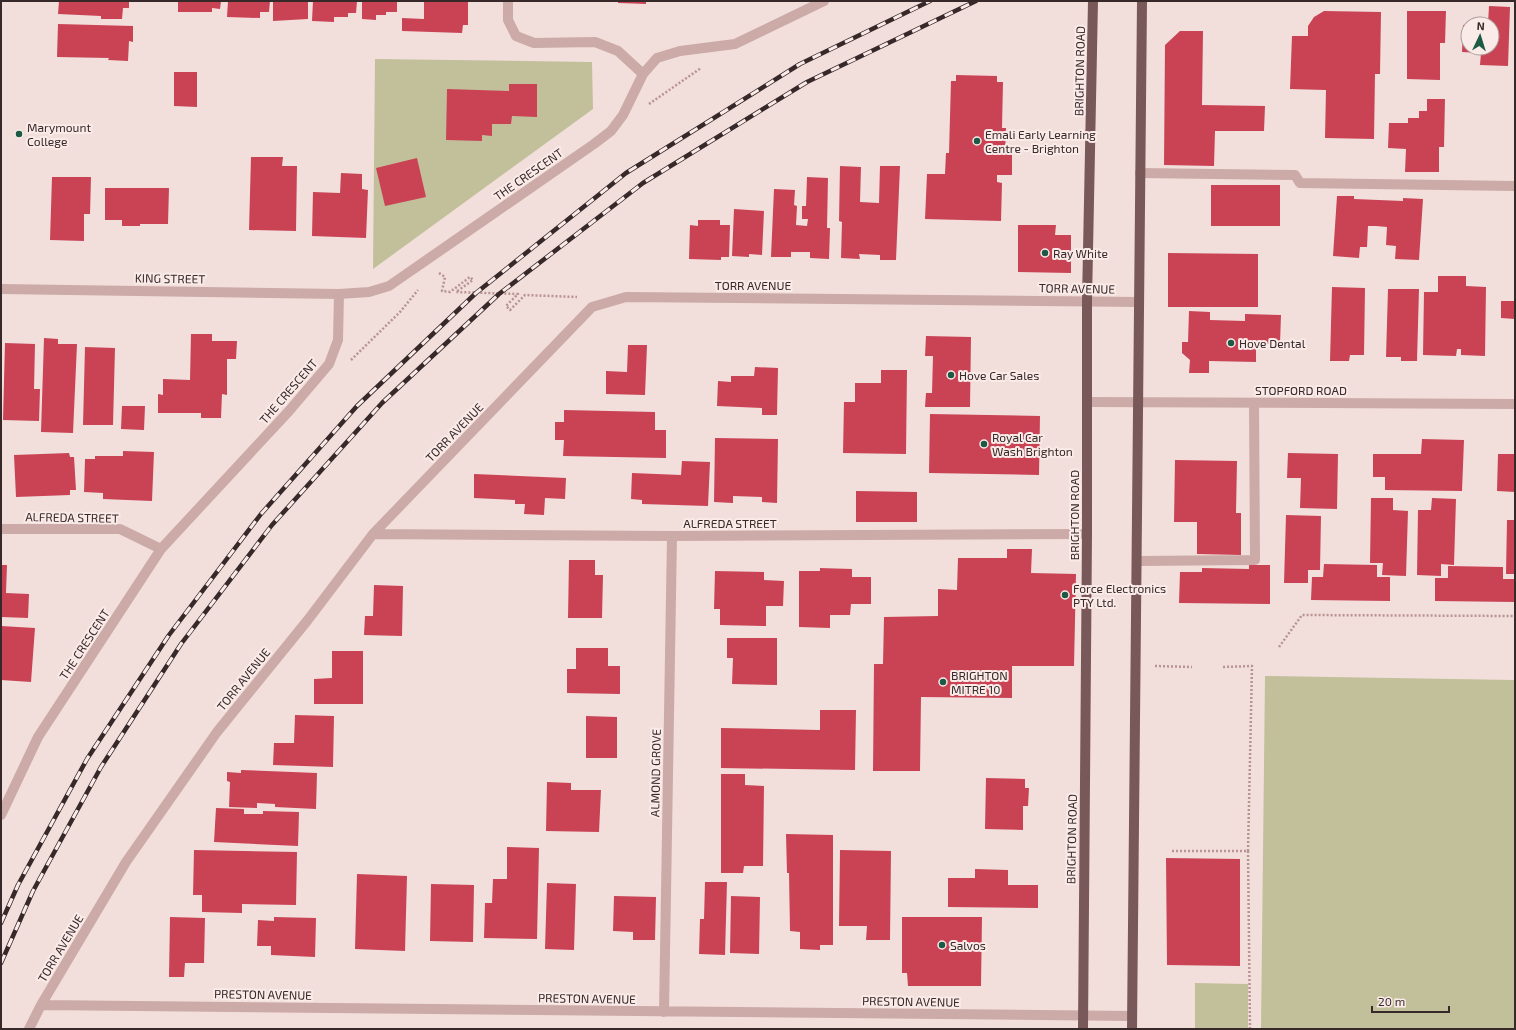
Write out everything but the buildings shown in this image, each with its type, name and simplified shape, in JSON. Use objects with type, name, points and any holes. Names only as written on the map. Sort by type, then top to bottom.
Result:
[{"type":"main road","name":"BRIGHTON ROAD","points":[[1082,1029],[1087,534],[1087,301],[1093,1]]},
{"type":"main road","points":[[1132,1029],[1142,1]]},
{"type":"street","points":[[508,1],[508,20],[516,36],[534,43],[595,42],[618,51],[643,74]]},
{"type":"street","name":"THE CRESCENT","points":[[1,815],[38,737],[161,550],[289,411],[329,364],[338,340],[339,294],[369,292],[389,286],[611,131],[623,115],[643,74],[657,58],[680,51],[736,44],[824,1]]},
{"type":"street","points":[[1140,173],[1295,175],[1300,183],[1515,186]]},
{"type":"street","name":"KING STREET","points":[[1,289],[339,294]]},
{"type":"street","name":"TORR AVENUE","points":[[29,1029],[41,1005],[126,862],[217,732],[307,621],[373,534],[592,307],[626,298],[1139,302]]},
{"type":"street","name":"STOPFORD ROAD","points":[[1087,402],[1515,404]]},
{"type":"street","points":[[1137,561],[1255,560],[1254,403]]},
{"type":"street","name":"ALFREDA STREET","points":[[1,528],[120,529],[161,550]]},
{"type":"street","name":"ALFREDA STREET","points":[[373,534],[672,536],[1087,534]]},
{"type":"street","name":"ALMOND GROVE","points":[[664,1012],[672,536]]},
{"type":"street","name":"PRESTON AVENUE","points":[[41,1005],[1132,1016]]},
{"type":"path","points":[[648,105],[704,66]]},
{"type":"path","points":[[423,263],[445,277],[442,291],[450,292],[470,277],[472,280],[456,292],[518,294],[506,306],[510,310],[525,295],[576,297],[592,307]]},
{"type":"path","points":[[347,365],[400,312],[420,288]]},
{"type":"path","points":[[1279,647],[1302,616],[1515,616]]},
{"type":"path","points":[[1155,666],[1192,667]]},
{"type":"path","points":[[1223,667],[1252,666],[1248,851],[1250,1029]]},
{"type":"path","points":[[1172,850],[1248,851]]},
{"type":"shaded area","points":[[375,59],[592,62],[593,109],[373,269]]},
{"type":"shaded area","points":[[1265,676],[1515,680],[1515,1029],[1261,1029]]},
{"type":"shaded area","points":[[1195,983],[1248,984],[1248,1029],[1195,1029]]},
{"type":"railway","points":[[1,923],[18,885],[87,759],[169,635],[261,514],[357,406],[476,293],[626,173],[800,64],[930,1]]},
{"type":"railway","points":[[1,963],[33,891],[101,767],[181,644],[272,525],[382,403],[499,294],[643,183],[807,82],[976,1]]},
{"type":"place","name":"Marymount College","points":[[19,134]]},
{"type":"place","name":"Emali Early Learning Centre - Brighton","points":[[977,141]]},
{"type":"place","name":"Ray White","points":[[1045,253]]},
{"type":"place","name":"Hove Dental","points":[[1231,343]]},
{"type":"place","name":"Hove Car Sales","points":[[951,375]]},
{"type":"place","name":"Royal Car Wash Brighton","points":[[984,444]]},
{"type":"place","name":"Force Electronics PTY Ltd.","points":[[1065,595]]},
{"type":"place","name":"BRIGHTON MITRE 10","points":[[943,682]]},
{"type":"place","name":"Salvos","points":[[942,945]]}]
